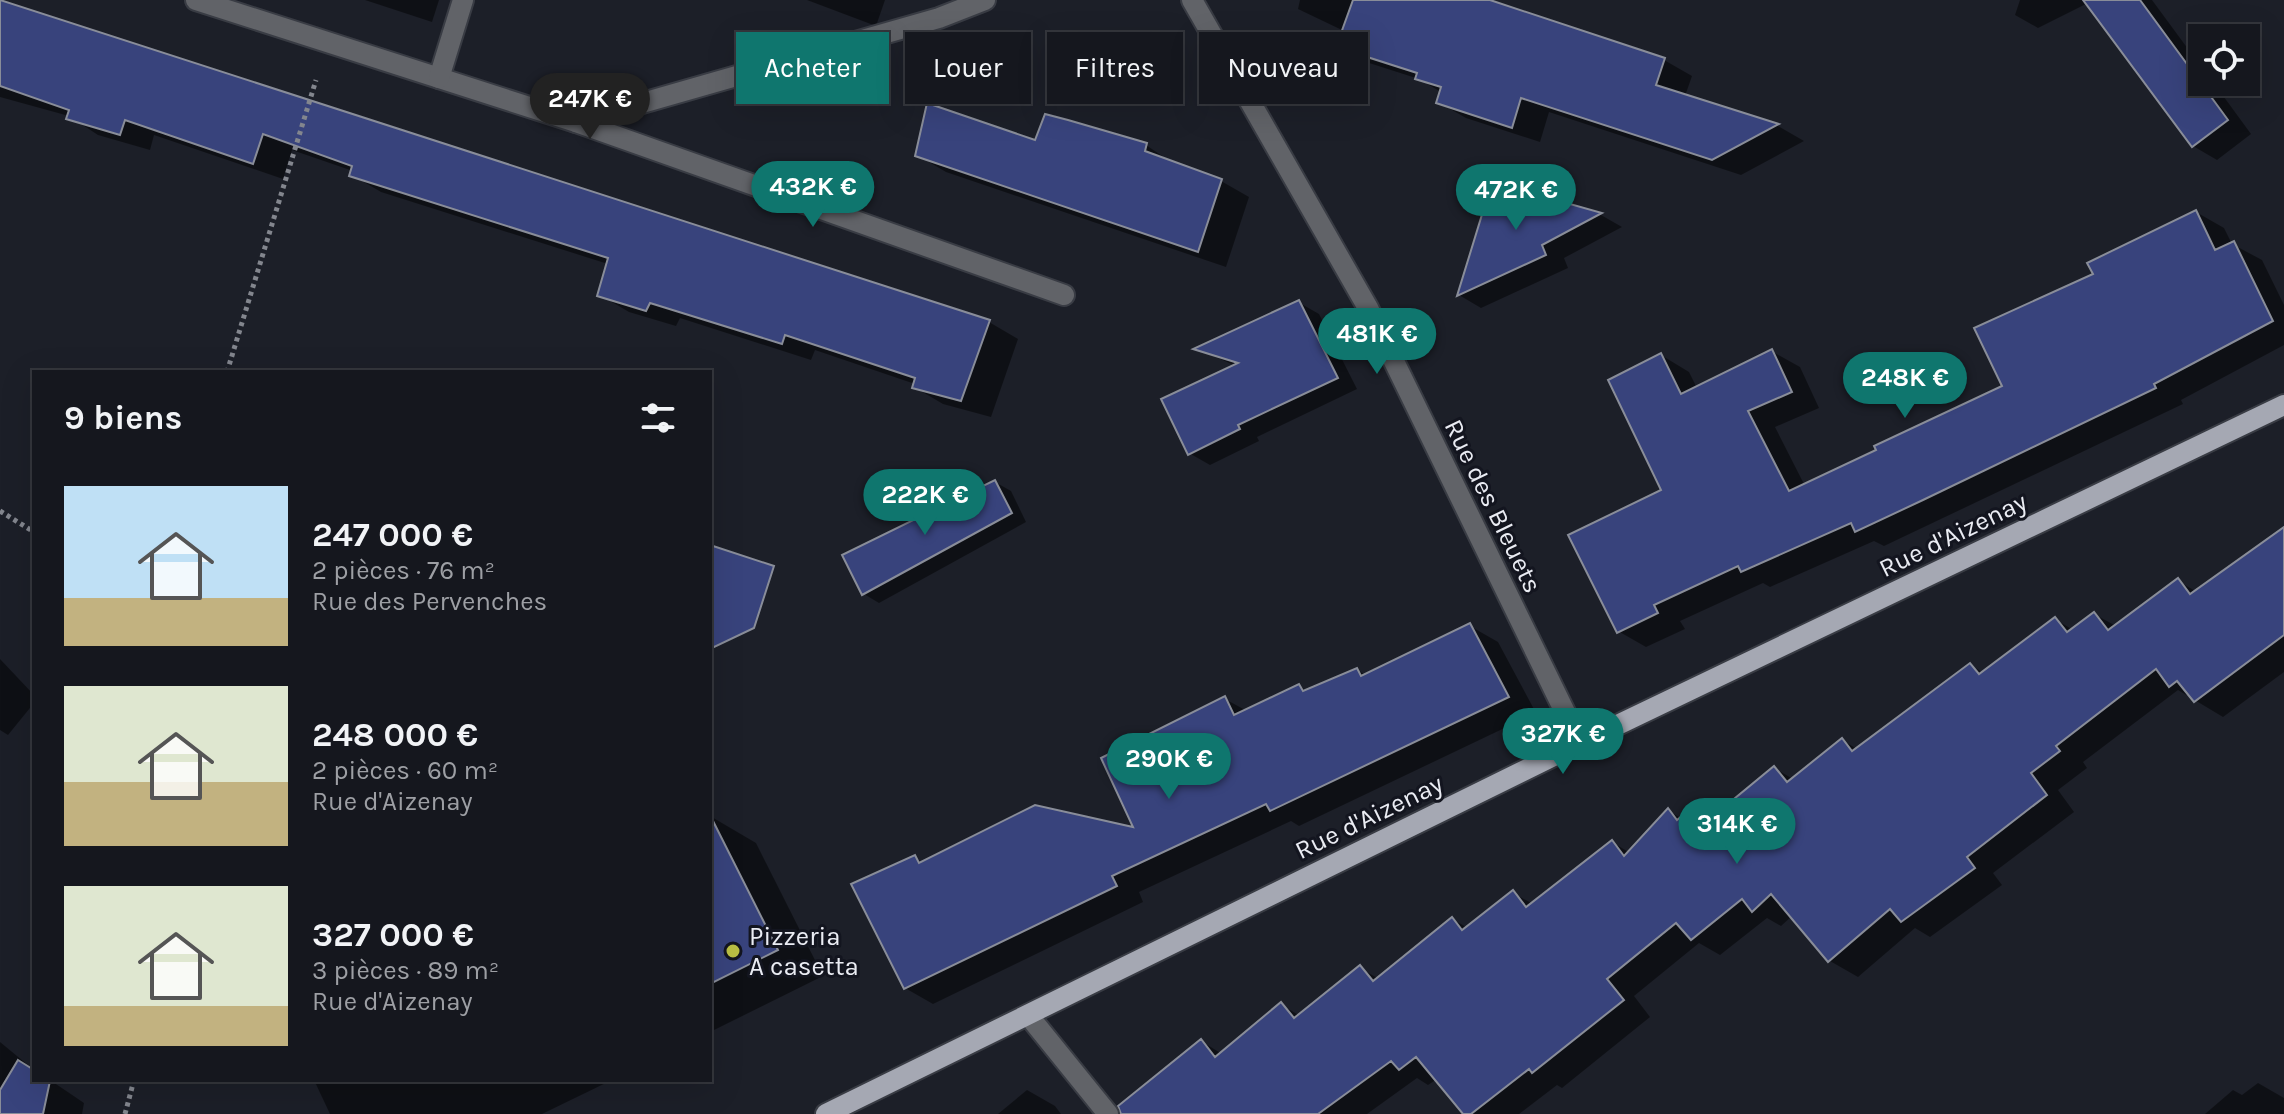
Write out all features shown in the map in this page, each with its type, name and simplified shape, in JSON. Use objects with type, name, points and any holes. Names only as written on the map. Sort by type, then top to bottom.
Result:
[{"type":"main road","name":"Rue d'Aizenay","points":[[826,1114],[1580,743],[2284,405]]},
{"type":"street","points":[[196,0],[576,122],[1064,295]]},
{"type":"street","points":[[439,78],[463,0]]},
{"type":"street","points":[[576,122],[938,9],[985,0]]},
{"type":"street","name":"Rue des Bleuets","points":[[1192,0],[1368,308],[1580,743]]},
{"type":"street","points":[[1028,1015],[1108,1114]]},
{"type":"path","points":[[228,370],[328,41]]},
{"type":"path","points":[[0,511],[32,531]]},
{"type":"path","points":[[125,1114],[133,1082]]},
{"type":"building","points":[[0,0],[990,320],[961,401],[912,388],[915,378],[785,335],[782,344],[650,303],[646,311],[597,296],[608,258],[349,176],[352,166],[263,134],[253,164],[125,120],[120,135],[66,119],[69,110],[0,86]]},
{"type":"building","points":[[1353,0],[1490,0],[1665,58],[1656,85],[1779,124],[1712,160],[1521,98],[1512,128],[1436,103],[1441,87],[1415,79],[1417,73],[1368,57],[1368,32],[1341,32]]},
{"type":"building","points":[[2083,0],[2140,0],[2188,65],[2188,96],[2210,96],[2228,120],[2192,147]]},
{"type":"building","points":[[927,104],[930,104],[1035,140],[1045,114],[1147,143],[1145,151],[1222,179],[1198,252],[915,156]]},
{"type":"building","points":[[1492,182],[1602,213],[1542,245],[1546,255],[1457,296]]},
{"type":"building","points":[[2196,210],[2215,250],[2234,241],[2273,321],[2154,384],[2156,388],[1923,500],[1855,532],[1851,523],[1741,572],[1738,566],[1654,605],[1658,613],[1617,633],[1568,535],[1661,490],[1608,380],[1661,353],[1681,394],[1772,349],[1792,392],[1748,411],[1789,491],[1876,450],[1874,446],[2002,386],[1974,328],[2093,274],[2087,263]]},
{"type":"building","points":[[1299,300],[1338,378],[1238,425],[1240,429],[1188,455],[1161,399],[1238,363],[1193,349]]},
{"type":"building","points":[[995,480],[1012,513],[862,595],[842,555]]},
{"type":"building","points":[[2284,527],[2284,635],[2194,702],[2177,681],[2169,687],[2156,669],[2056,746],[2060,751],[2031,773],[2047,795],[1967,857],[1975,868],[1901,922],[1890,909],[1828,962],[1771,894],[1752,912],[1742,899],[1691,940],[1676,923],[1607,979],[1624,1000],[1532,1073],[1529,1069],[1471,1114],[1463,1114],[1416,1057],[1399,1070],[1391,1061],[1318,1114],[1121,1114],[1118,1106],[1201,1039],[1215,1057],[1281,1002],[1294,1018],[1360,965],[1373,981],[1452,917],[1462,930],[1513,890],[1526,907],[1612,840],[1624,856],[1668,808],[1677,820],[1694,806],[1706,822],[1774,766],[1787,782],[1842,738],[1852,751],[1970,663],[1979,674],[2055,617],[2067,632],[2094,612],[2108,630],[2178,578],[2190,594]]},
{"type":"building","points":[[712,546],[774,566],[754,628],[712,648]]},
{"type":"building","points":[[1470,623],[1509,697],[1270,811],[1266,804],[1112,876],[1117,886],[904,989],[851,884],[915,855],[919,863],[1035,805],[1133,827],[1101,758],[1225,696],[1234,715],[1299,684],[1303,691],[1357,668],[1361,676]]},
{"type":"building","points":[[712,819],[778,950],[712,983]]},
{"type":"building","points":[[18,1060],[32,1069],[32,1082],[50,1082],[43,1114],[0,1114],[0,1090]]},
{"type":"place","name":"Pizzeria A casetta","points":[[733,951]]}]
